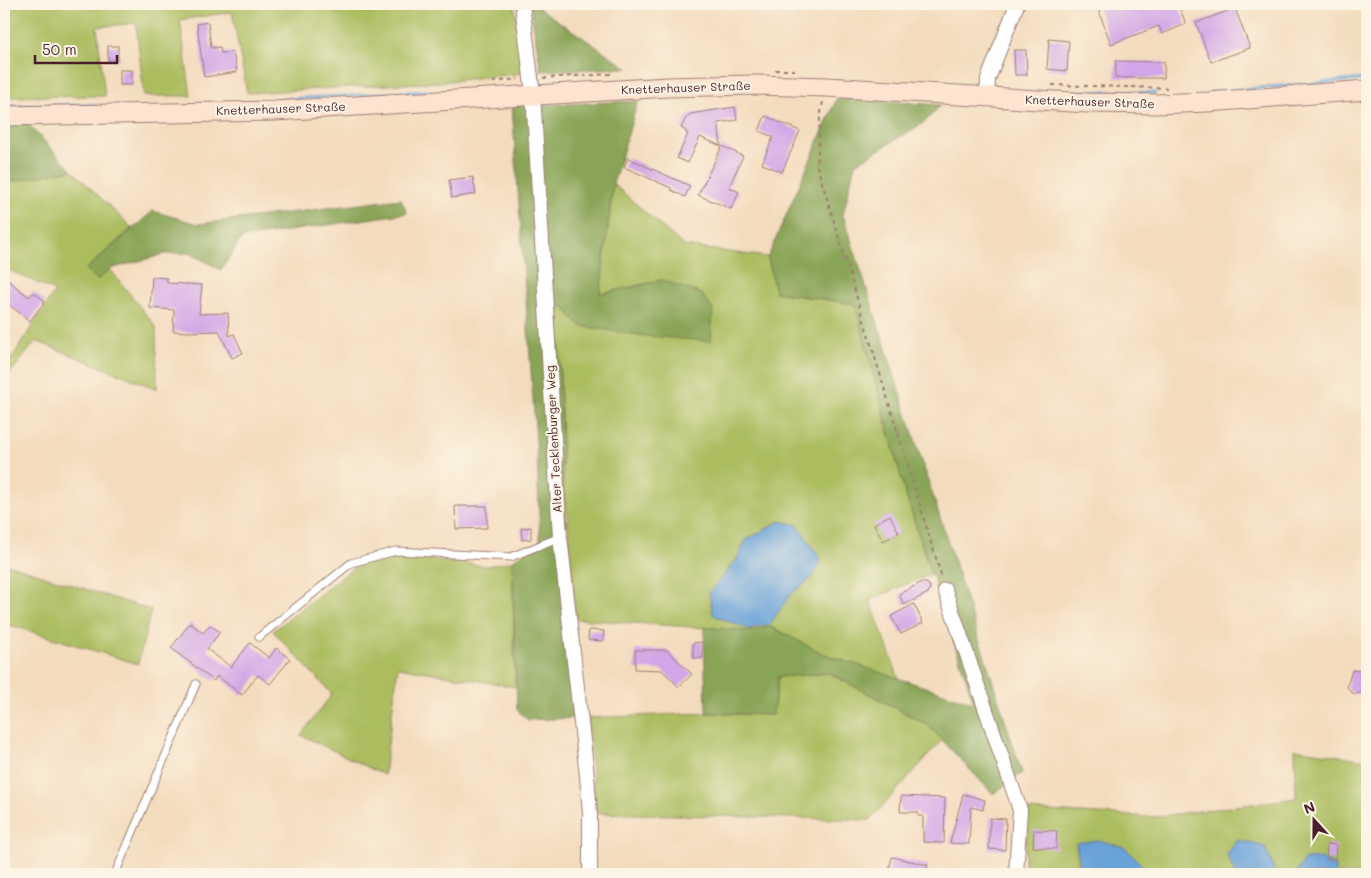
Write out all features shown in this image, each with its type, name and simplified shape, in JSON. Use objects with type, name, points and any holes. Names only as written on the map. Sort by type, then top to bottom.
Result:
[{"type":"street","name":"Alter Tecklenburger Weg","points":[[522,4],[533,86],[560,537],[590,814],[590,874]]},
{"type":"street","points":[[987,98],[988,79],[1017,4]]},
{"type":"street","name":"Knetterhauser Straße","points":[[4,116],[275,110],[533,86],[668,87],[754,85],[827,87],[987,98],[1156,104],[1367,90]]},
{"type":"street","points":[[945,590],[1020,810],[1016,874]]},
{"type":"lane","points":[[259,637],[351,563],[396,551],[511,558],[560,537]]},
{"type":"lane","points":[[115,874],[196,684]]},
{"type":"path","points":[[775,70],[802,70]]},
{"type":"path","points":[[485,82],[533,86],[619,74]]},
{"type":"path","points":[[1046,85],[1173,88]]},
{"type":"path","points":[[827,87],[820,118],[817,166],[945,590]]},
{"type":"green space","points":[[6,4],[514,4],[525,73],[439,82],[247,93],[232,12],[180,20],[191,96],[144,96],[136,23],[97,27],[105,96],[4,97],[4,15]]},
{"type":"green space","points":[[530,4],[533,4],[628,68],[541,71]]},
{"type":"green space","points":[[837,98],[941,105],[925,122],[855,164],[843,215],[1022,773],[993,794],[928,725],[829,673],[778,677],[773,715],[706,713],[704,627],[747,631],[771,627],[824,654],[974,703],[905,492],[855,304],[775,292],[768,257]]},
{"type":"green space","points":[[638,101],[613,184],[600,294],[662,280],[702,294],[713,310],[711,341],[645,336],[581,326],[558,302],[563,488],[576,718],[528,720],[517,710],[512,561],[540,541],[537,455],[512,106]]},
{"type":"green space","points":[[4,122],[26,122],[72,170],[4,183]]},
{"type":"green space","points":[[72,170],[132,228],[86,269],[97,280],[110,269],[156,327],[157,389],[36,341],[4,381],[4,370],[55,291],[4,268],[4,183]]},
{"type":"green space","points":[[613,184],[684,246],[768,257],[775,292],[855,304],[905,492],[931,574],[870,600],[899,679],[824,654],[771,627],[748,631],[576,619],[567,513],[563,488],[558,302],[581,326],[662,280],[600,294]],"holes":[[[746,540],[813,577],[790,595],[709,593],[737,559]]]},
{"type":"green space","points":[[401,199],[407,213],[242,238],[221,270],[189,253],[165,254],[110,269],[97,280],[86,269],[153,211],[198,224]]},
{"type":"green space","points":[[386,557],[412,557],[487,566],[512,561],[515,687],[398,667],[384,775],[301,735],[332,694],[273,631],[357,565]]},
{"type":"green space","points":[[4,563],[151,610],[138,664],[10,625],[4,644]]},
{"type":"green space","points":[[829,673],[928,725],[942,740],[870,820],[596,813],[587,718],[706,713],[773,715],[778,677]]},
{"type":"green space","points":[[1295,749],[1367,760],[1367,874],[1335,874],[1335,866],[1305,859],[1295,874],[1275,872],[1265,847],[1227,854],[1235,874],[1182,874],[1176,867],[1144,867],[1124,847],[1076,844],[1081,874],[1024,874],[1028,810],[1154,817],[1296,798]]},
{"type":"water","points":[[780,521],[798,525],[821,560],[813,577],[790,595],[770,624],[748,629],[713,615],[709,593],[737,559],[746,540]]},
{"type":"water","points":[[1098,840],[1124,847],[1144,867],[1176,867],[1182,874],[1081,874],[1076,843]]},
{"type":"water","points":[[1238,840],[1265,847],[1275,872],[1285,874],[1235,874],[1227,854]]},
{"type":"water","points":[[1321,858],[1335,866],[1335,874],[1295,874],[1305,859]]},
{"type":"building","points":[[1113,4],[1178,4],[1186,24],[1162,34],[1159,26],[1111,44],[1098,9]]},
{"type":"building","points":[[1235,8],[1250,48],[1211,62],[1196,23]]},
{"type":"building","points":[[208,22],[211,48],[220,47],[221,53],[233,52],[237,72],[204,77],[197,24]]},
{"type":"building","points":[[1049,39],[1069,41],[1067,71],[1047,69]]},
{"type":"building","points":[[108,46],[118,46],[118,60],[108,60]]},
{"type":"building","points":[[1014,50],[1026,50],[1027,75],[1015,75]]},
{"type":"building","points":[[1116,61],[1164,62],[1164,78],[1115,78]]},
{"type":"building","points":[[120,70],[132,70],[132,85],[120,85]]},
{"type":"building","points":[[735,107],[737,120],[718,123],[721,146],[700,137],[688,163],[677,158],[688,134],[681,128],[690,114]]},
{"type":"building","points":[[765,116],[800,131],[782,172],[762,164],[773,137],[759,131]]},
{"type":"building","points":[[722,146],[743,156],[729,187],[739,192],[731,209],[698,195]]},
{"type":"building","points":[[628,158],[690,186],[685,197],[671,190],[671,188],[624,167]]},
{"type":"building","points":[[473,177],[476,194],[452,198],[449,180]]},
{"type":"building","points":[[4,277],[29,297],[33,292],[45,301],[30,321],[4,301]]},
{"type":"building","points":[[152,277],[167,278],[167,283],[202,285],[199,314],[228,313],[229,336],[234,334],[243,353],[232,358],[219,331],[173,331],[174,310],[150,308]]},
{"type":"building","points":[[455,506],[487,506],[487,528],[456,529]]},
{"type":"building","points":[[890,515],[899,533],[883,541],[874,524]]},
{"type":"building","points":[[531,527],[531,539],[522,540],[521,528]]},
{"type":"building","points":[[922,582],[930,587],[928,593],[904,605],[899,594]]},
{"type":"building","points":[[914,604],[923,623],[901,634],[891,616]]},
{"type":"building","points":[[190,623],[203,633],[210,625],[220,632],[207,649],[231,667],[250,643],[269,658],[276,648],[290,659],[270,684],[258,675],[242,695],[217,676],[214,681],[171,648]]},
{"type":"building","points":[[589,630],[604,631],[603,641],[588,640]]},
{"type":"building","points":[[702,642],[703,658],[693,658],[693,643]]},
{"type":"building","points":[[635,650],[667,650],[692,674],[679,687],[662,670],[635,669]]},
{"type":"building","points":[[1352,670],[1367,672],[1367,687],[1358,694],[1352,693],[1347,687]]},
{"type":"building","points":[[963,794],[985,800],[983,810],[971,807],[969,844],[950,843]]},
{"type":"building","points":[[901,796],[945,798],[944,843],[923,842],[923,816],[918,816],[918,812],[900,812]]},
{"type":"building","points":[[990,818],[1006,819],[1005,850],[989,849]]},
{"type":"building","points":[[1034,830],[1057,831],[1056,849],[1033,847]]},
{"type":"building","points":[[1327,844],[1336,845],[1335,860],[1326,859]]},
{"type":"building","points":[[892,857],[928,865],[926,874],[888,874]]},
{"type":"waterway","points":[[1211,92],[1367,79]]},
{"type":"waterway","points":[[255,101],[429,91]]},
{"type":"waterway","points":[[1049,91],[1155,93]]},
{"type":"waterway","points":[[235,102],[243,102]]},
{"type":"waterway","points":[[10,106],[94,105]]}]
